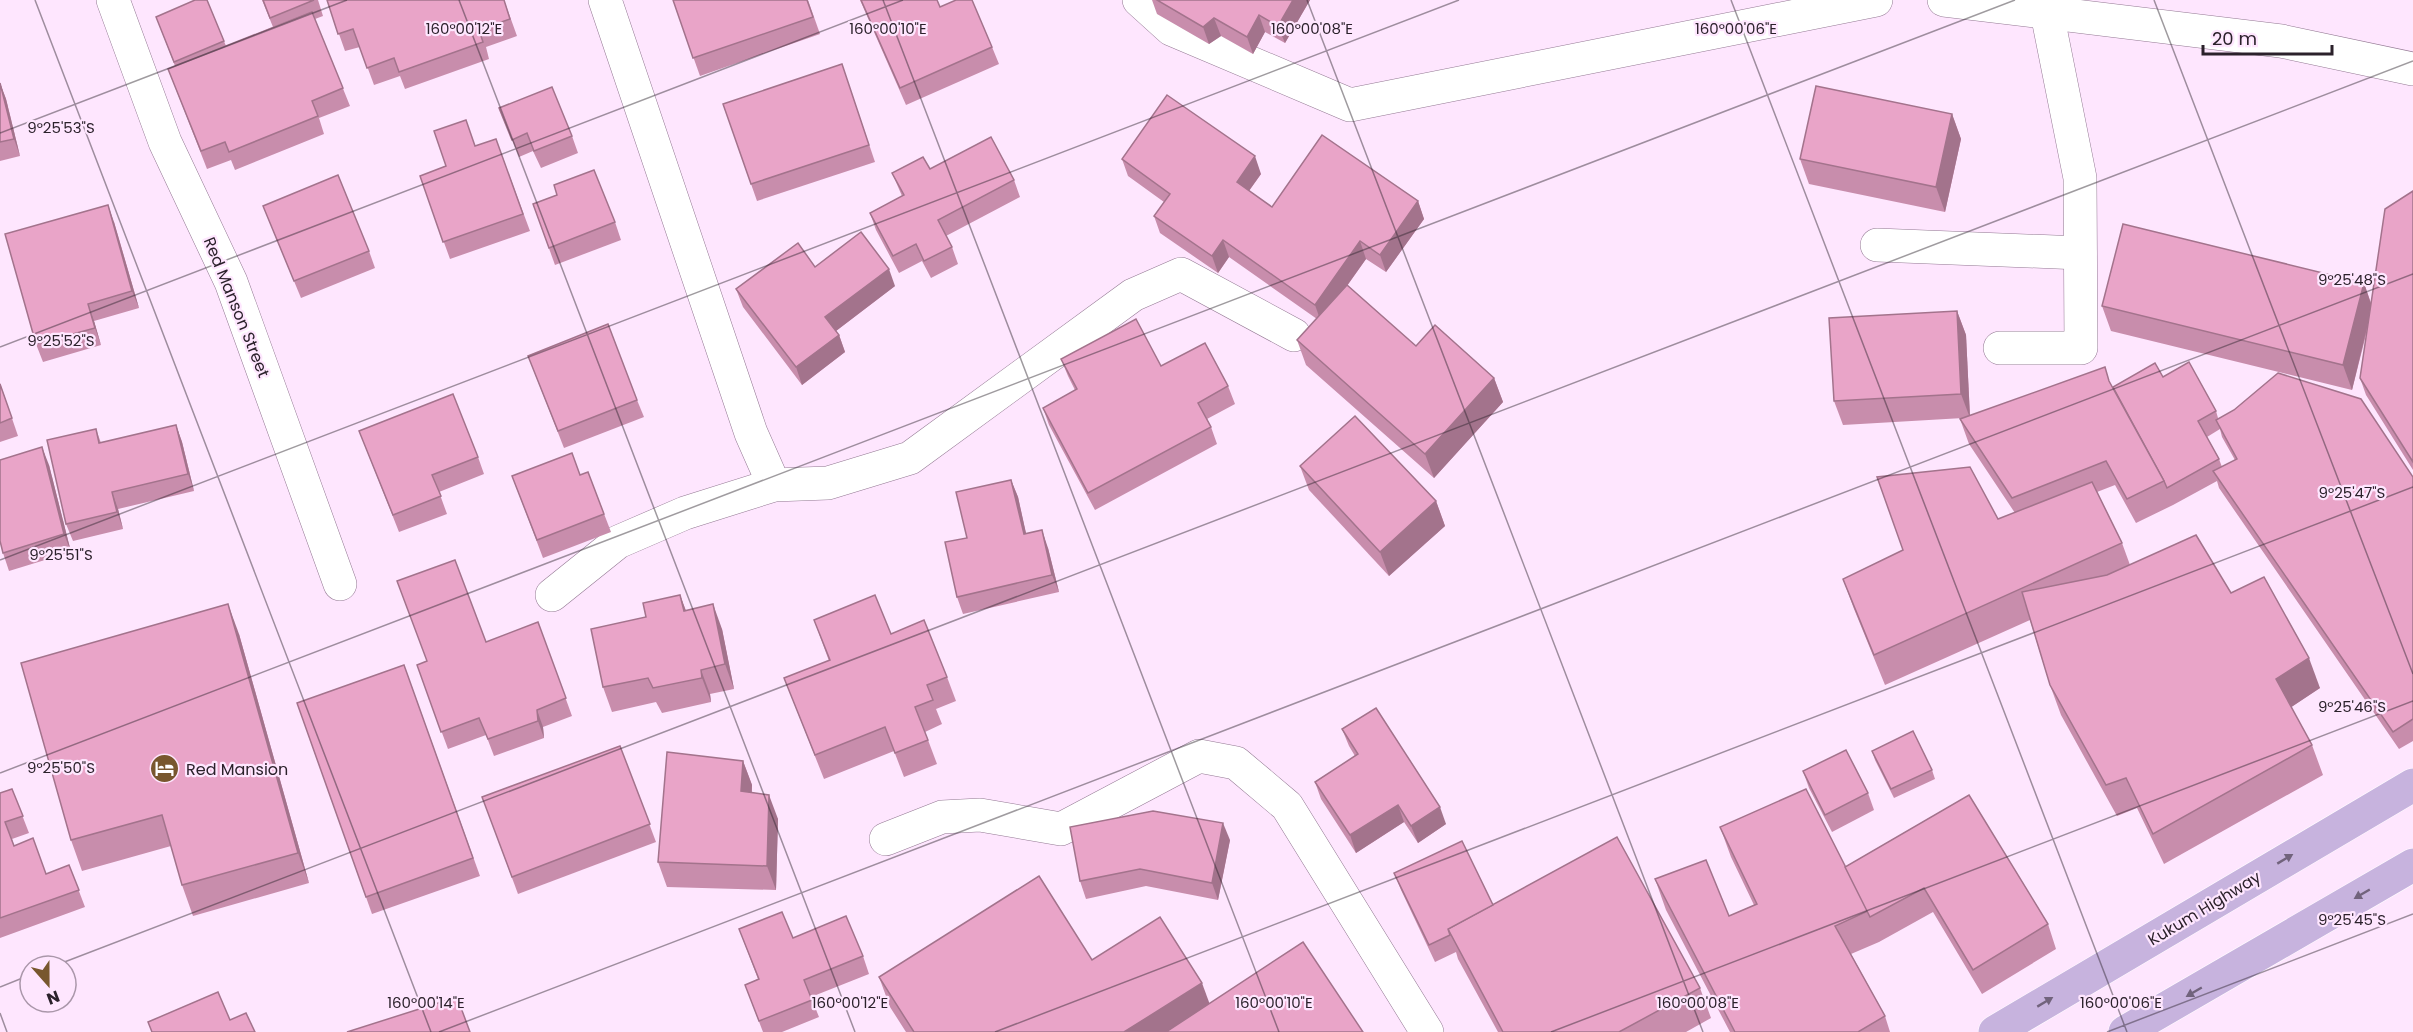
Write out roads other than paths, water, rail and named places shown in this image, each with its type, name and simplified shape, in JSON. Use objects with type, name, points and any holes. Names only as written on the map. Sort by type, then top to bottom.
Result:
[{"type":"main road","name":"Kukum Highway","points":[[1995,1032],[2413,785]]},
{"type":"main road","points":[[2125,1032],[2413,865]]},
{"type":"street","name":"Red Manson Street","points":[[113,0],[165,142],[231,282],[340,584]]},
{"type":"street","points":[[605,0],[752,433],[774,485]]},
{"type":"street","points":[[1139,0],[1171,29],[1350,105],[1785,10],[1876,0]]},
{"type":"street","points":[[1944,0],[2281,41],[2413,69]]},
{"type":"street","points":[[2000,348],[2081,348],[2080,178],[2047,13]]},
{"type":"street","points":[[1877,245],[2080,253]]},
{"type":"street","points":[[552,595],[618,542],[685,513],[774,485],[828,483],[910,458],[1133,295],[1181,274],[1294,335]]},
{"type":"street","points":[[886,838],[942,817],[980,815],[1061,829],[1199,756],[1236,763],[1287,806],[1427,1032]]},
{"type":"place","name":"Red Mansion","points":[[165,769]]}]
